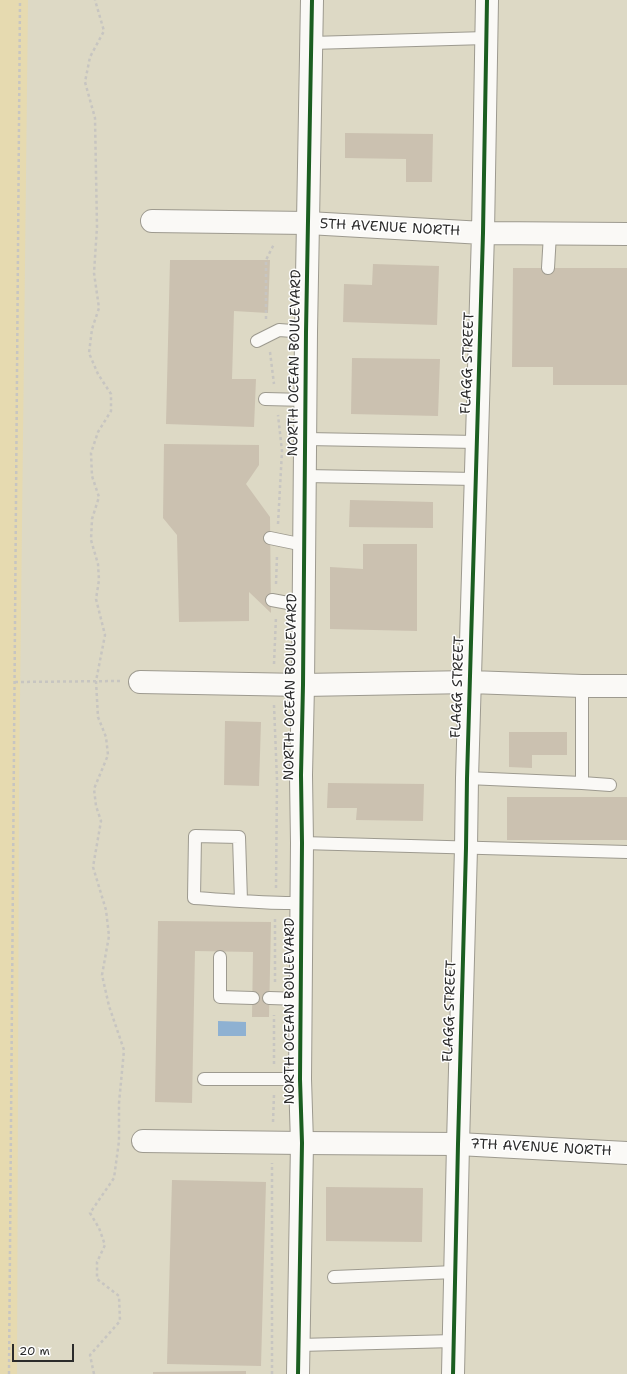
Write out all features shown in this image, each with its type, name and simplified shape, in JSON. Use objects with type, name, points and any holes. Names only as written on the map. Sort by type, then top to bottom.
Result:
[{"type":"street","name":"NORTH OCEAN BOULEVARD","points":[[298,1374],[302,1143],[300,1079],[302,843],[301,775],[306,439],[306,332],[312,0]]},
{"type":"street","name":"FLAGG STREET","points":[[453,1374],[467,778],[483,233],[487,0]]},
{"type":"street","name":"5TH AVENUE NORTH","points":[[152,221],[285,224],[308,223],[483,233],[627,234]]},
{"type":"street","points":[[140,682],[303,685],[470,682],[627,686]]},
{"type":"street","name":"7TH AVENUE NORTH","points":[[143,1141],[458,1144],[627,1153]]},
{"type":"lane","points":[[311,43],[486,38]]},
{"type":"lane","points":[[548,268],[550,234]]},
{"type":"lane","points":[[262,338],[279,330],[306,332]]},
{"type":"lane","points":[[271,400],[306,400]]},
{"type":"lane","points":[[306,439],[477,442]]},
{"type":"lane","points":[[305,476],[476,479]]},
{"type":"lane","points":[[274,539],[304,545]]},
{"type":"lane","points":[[274,600],[304,606]]},
{"type":"lane","points":[[582,686],[582,783]]},
{"type":"lane","points":[[467,778],[610,785]]},
{"type":"lane","points":[[241,901],[239,837],[195,836],[194,898],[276,904],[301,904]]},
{"type":"lane","points":[[302,843],[627,852]]},
{"type":"lane","points":[[220,957],[220,997],[253,998]]},
{"type":"lane","points":[[272,998],[301,999]]},
{"type":"lane","points":[[204,1079],[300,1079]]},
{"type":"lane","points":[[334,1278],[455,1272]]},
{"type":"lane","points":[[299,1345],[454,1341]]},
{"type":"path","points":[[9,1374],[20,0]]},
{"type":"path","points":[[94,0],[104,31],[90,57],[85,82],[95,118],[97,227],[94,273],[99,308],[92,329],[89,353],[98,374],[111,394],[111,410],[98,432],[91,453],[92,476],[98,497],[92,519],[91,540],[98,564],[99,580],[96,599],[105,635],[96,681],[98,717],[106,737],[108,755],[94,790],[96,806],[101,821],[93,867],[106,910],[110,936],[102,975],[109,1006],[124,1050],[119,1103],[119,1141],[114,1178],[90,1213],[99,1228],[105,1245],[97,1262],[97,1279],[119,1296],[120,1321],[90,1355],[94,1374]]},
{"type":"path","points":[[272,1374],[272,1143],[274,1079],[272,998],[276,904],[277,780],[273,684],[274,539],[282,451],[271,400],[262,338],[265,313],[266,260],[285,224]]},
{"type":"path","points":[[15,682],[140,682]]},
{"type":"sand","points":[[0,0],[28,0],[19,786],[17,1374],[0,1374]]},
{"type":"water","points":[[218,1021],[246,1022],[246,1036],[218,1036]]},
{"type":"building","points":[[345,133],[433,134],[432,182],[406,182],[406,159],[345,158]]},
{"type":"building","points":[[170,260],[270,260],[268,313],[234,311],[232,379],[256,379],[254,427],[166,424]]},
{"type":"building","points":[[373,264],[439,266],[437,325],[343,322],[344,284],[372,285]]},
{"type":"building","points":[[513,268],[627,268],[627,385],[553,385],[553,367],[512,367]]},
{"type":"building","points":[[352,358],[440,359],[438,416],[351,414]]},
{"type":"building","points":[[164,444],[259,445],[259,465],[246,484],[270,517],[271,613],[249,592],[249,621],[179,622],[177,535],[163,518]]},
{"type":"building","points":[[350,500],[433,502],[433,528],[349,527]]},
{"type":"building","points":[[363,544],[417,544],[417,631],[330,629],[330,567],[363,569]]},
{"type":"building","points":[[225,721],[261,722],[259,786],[224,785]]},
{"type":"building","points":[[509,732],[567,732],[567,755],[532,755],[532,768],[509,767]]},
{"type":"building","points":[[328,783],[424,784],[423,821],[356,820],[357,808],[327,808]]},
{"type":"building","points":[[507,797],[627,797],[627,840],[507,840]]},
{"type":"building","points":[[158,921],[271,922],[269,1017],[252,1017],[253,952],[195,951],[192,1103],[155,1102]]},
{"type":"building","points":[[172,1180],[266,1182],[261,1366],[167,1364]]},
{"type":"building","points":[[326,1187],[423,1188],[422,1242],[326,1241]]},
{"type":"building","points":[[246,1371],[246,1374],[153,1374],[153,1372]]},
{"type":"cycle path","points":[[298,1374],[302,1143],[300,1079],[302,843],[301,775],[306,332],[312,0]]},
{"type":"cycle path","points":[[453,1374],[467,778],[483,233],[487,0]]}]
